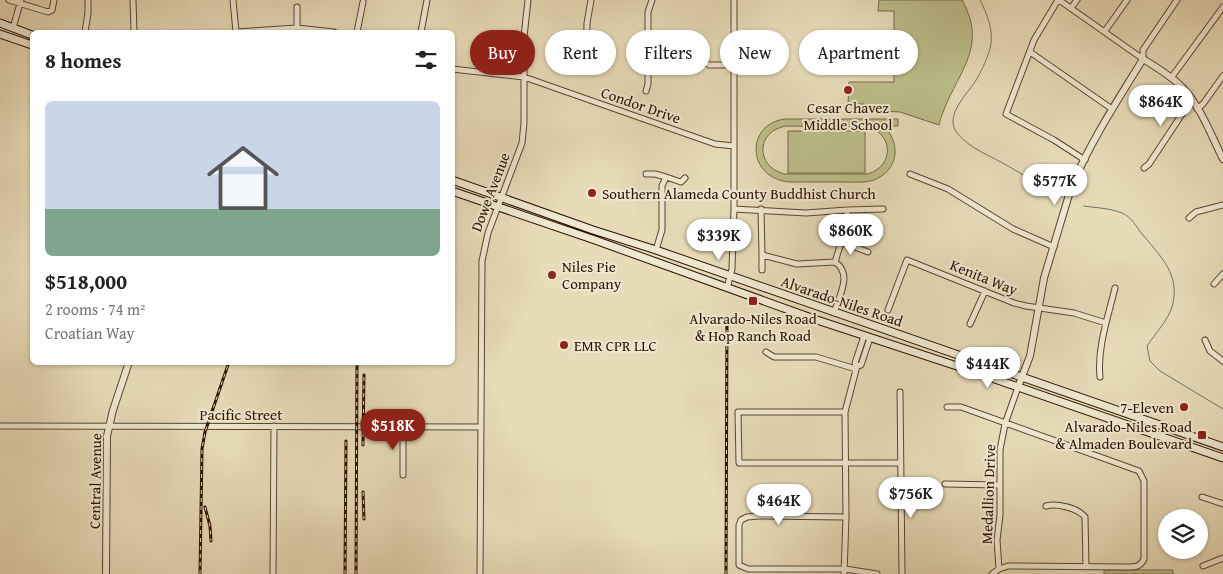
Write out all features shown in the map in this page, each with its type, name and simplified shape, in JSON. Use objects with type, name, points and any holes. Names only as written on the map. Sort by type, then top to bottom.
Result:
[{"type":"main road","points":[[0,23],[30,34]]},
{"type":"main road","points":[[0,34],[30,44]]},
{"type":"main road","name":"Alvarado-Niles Road","points":[[455,181],[1223,447]]},
{"type":"main road","name":"Alvarado-Niles Road","points":[[455,192],[867,337],[1223,458]]},
{"type":"street","points":[[9,0],[21,2],[48,12],[52,10],[54,0]]},
{"type":"street","points":[[85,30],[88,0]]},
{"type":"street","points":[[133,0],[134,30]]},
{"type":"street","points":[[233,0],[236,30]]},
{"type":"street","points":[[420,30],[427,0]]},
{"type":"street","name":"Dowe Avenue","points":[[480,574],[482,261],[488,233],[522,143],[524,37],[528,0]]},
{"type":"street","points":[[587,30],[590,0]]},
{"type":"street","points":[[646,91],[648,84],[648,12],[652,0]]},
{"type":"street","points":[[734,0],[734,30]]},
{"type":"street","points":[[1084,160],[1054,140],[1006,114],[1034,40],[1058,0],[1182,87],[1192,99],[1220,144],[1223,159]]},
{"type":"street","points":[[1071,8],[1077,0]]},
{"type":"street","points":[[1104,31],[1126,0]]},
{"type":"street","points":[[1143,58],[1143,50],[1177,0]]},
{"type":"street","points":[[13,28],[21,2]]},
{"type":"street","points":[[357,30],[363,2]]},
{"type":"street","points":[[297,7],[297,28]]},
{"type":"street","points":[[1171,78],[1223,7]]},
{"type":"street","points":[[288,30],[297,28],[316,30]]},
{"type":"street","points":[[1030,52],[1112,109]]},
{"type":"street","name":"Medallion Drive","points":[[998,569],[1000,450],[1005,424],[1030,356],[1044,278],[1072,188],[1084,160],[1143,58]]},
{"type":"street","name":"Condor Drive","points":[[455,71],[524,77],[715,144],[734,146]]},
{"type":"street","points":[[727,288],[730,277],[734,209],[734,75]]},
{"type":"street","points":[[1197,109],[1203,104],[1223,76]]},
{"type":"street","points":[[1144,168],[1149,164],[1192,99]]},
{"type":"street","points":[[646,174],[655,174],[681,182],[685,178]]},
{"type":"street","points":[[910,174],[948,189],[1013,229],[1054,247]]},
{"type":"street","points":[[656,250],[662,230],[662,186],[666,177]]},
{"type":"street","points":[[1189,218],[1196,212],[1223,205]]},
{"type":"street","points":[[734,209],[806,213],[882,209]]},
{"type":"street","points":[[761,209],[762,270]]},
{"type":"street","points":[[836,262],[848,223],[847,210]]},
{"type":"street","points":[[841,242],[868,252]]},
{"type":"street","points":[[762,255],[797,264],[836,262],[844,269],[845,279],[834,313]]},
{"type":"street","name":"Kenita Way","points":[[888,310],[907,260],[1014,303],[1074,314],[1106,323]]},
{"type":"street","points":[[1214,284],[1223,274]]},
{"type":"street","points":[[1100,378],[1099,365],[1106,323],[1116,288]]},
{"type":"street","points":[[970,324],[985,291]]},
{"type":"street","points":[[844,571],[846,517],[845,412],[856,367],[855,363],[867,337]]},
{"type":"street","points":[[1205,340],[1210,351],[1223,361]]},
{"type":"street","points":[[766,352],[774,357],[816,357],[856,367]]},
{"type":"street","name":"Central Avenue","points":[[106,574],[107,444],[113,410],[128,365]]},
{"type":"street","points":[[900,392],[902,574]]},
{"type":"street","points":[[946,407],[961,407],[1139,471],[1144,481],[1144,559],[1142,564],[1137,567],[1008,566],[998,569],[992,574]]},
{"type":"street","points":[[845,412],[738,412],[739,463],[900,463]]},
{"type":"street","name":"Pacific Street","points":[[0,426],[481,427]]},
{"type":"street","points":[[273,574],[274,426]]},
{"type":"street","points":[[403,427],[403,475]]},
{"type":"street","points":[[945,484],[999,485]]},
{"type":"street","points":[[1202,497],[1223,504]]},
{"type":"street","points":[[1046,506],[1054,504],[1082,513],[1085,517],[1086,567]]},
{"type":"street","points":[[846,517],[747,517],[741,520],[739,525],[739,565],[744,568],[754,569],[844,571],[877,574]]},
{"type":"street","points":[[1203,566],[1223,558]]},
{"type":"green space","points":[[879,0],[962,0],[970,18],[971,49],[939,125],[900,112],[881,111],[864,104],[848,104],[849,82],[894,82],[894,75],[918,75],[918,30],[894,30],[894,11],[878,11]]},
{"type":"green space","points":[[784,119],[898,119],[898,126],[884,126],[894,143],[894,158],[891,166],[885,173],[867,182],[789,182],[775,178],[765,171],[759,162],[756,152],[757,141],[762,131],[771,124]],"holes":[[[786,126],[870,127],[883,137],[887,144],[887,151],[882,165],[868,174],[784,174],[775,170],[764,157],[763,149],[769,134],[776,129]]]},
{"type":"green space","points":[[788,131],[865,131],[865,173],[788,173]]},
{"type":"green space","points":[[1173,570],[1173,574],[1104,574],[1104,571]]},
{"type":"waterway","points":[[980,0],[989,22],[991,44],[980,74],[958,106],[953,120],[954,126],[962,139],[974,148],[1014,169],[1056,196]]},
{"type":"waterway","points":[[1084,206],[1113,210],[1129,217],[1168,267],[1174,285],[1172,307],[1168,317],[1147,346],[1150,361],[1160,371],[1223,409]]},
{"type":"railway","points":[[726,574],[727,319]]},
{"type":"railway","points":[[200,574],[202,449],[205,432],[228,365]]},
{"type":"railway","points":[[356,574],[357,365]]},
{"type":"railway","points":[[363,445],[364,375]]},
{"type":"railway","points":[[345,574],[346,441]]},
{"type":"railway","points":[[363,492],[364,519]]},
{"type":"railway","points":[[205,507],[210,526],[211,541]]},
{"type":"place","name":"Cesar Chavez Middle School","points":[[848,90]]},
{"type":"place","name":"Southern Alameda County Buddhist Church","points":[[592,193]]},
{"type":"place","name":"Niles Pie Company","points":[[552,275]]},
{"type":"place","name":"Alvarado-Niles Road & Hop Ranch Road","points":[[753,301]]},
{"type":"place","name":"EMR CPR LLC","points":[[564,345]]},
{"type":"place","name":"7-Eleven","points":[[1184,407]]},
{"type":"place","name":"Alvarado-Niles Road & Almaden Boulevard","points":[[1202,435]]}]
